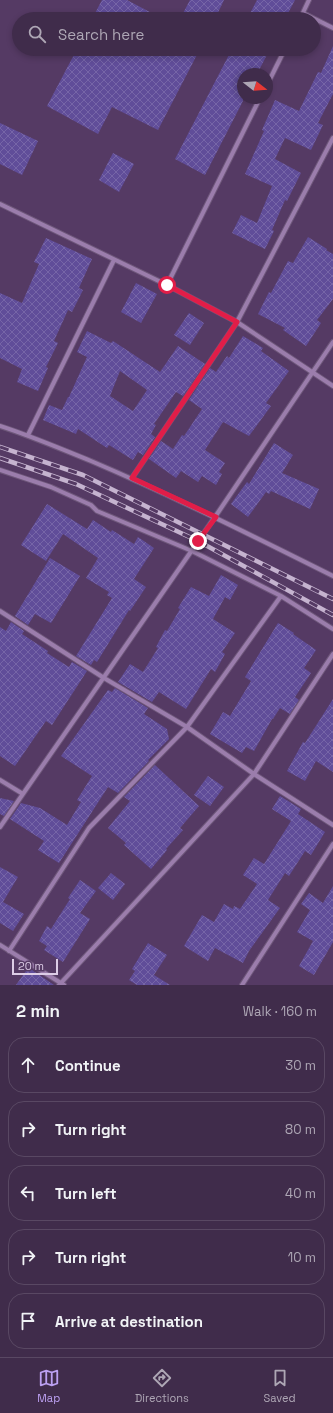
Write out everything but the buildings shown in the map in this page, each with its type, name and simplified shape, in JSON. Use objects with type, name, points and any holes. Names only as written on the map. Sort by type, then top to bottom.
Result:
[{"type":"street","points":[[303,12],[309,0]]},
{"type":"street","points":[[321,22],[333,28]]},
{"type":"street","points":[[273,73],[282,56]]},
{"type":"street","points":[[167,285],[257,104]]},
{"type":"street","points":[[132,478],[237,322],[333,138]]},
{"type":"street","points":[[0,204],[167,285],[237,322],[333,386]]},
{"type":"street","points":[[28,435],[114,260]]},
{"type":"street","points":[[0,827],[216,517],[333,342]]},
{"type":"street","points":[[0,426],[28,435],[132,478],[216,517],[333,576]]},
{"type":"street","points":[[0,470],[51,487],[91,505],[97,511],[192,551],[280,596],[333,629]]},
{"type":"street","points":[[9,950],[89,828],[187,727],[280,596]]},
{"type":"street","points":[[0,611],[104,678],[187,727],[254,774],[333,825]]},
{"type":"street","points":[[0,945],[62,984],[254,774],[333,654]]},
{"type":"street","points":[[0,780],[23,794]]},
{"type":"street","points":[[242,985],[333,844]]},
{"type":"railway","points":[[0,447],[83,475],[333,599]]},
{"type":"railway","points":[[0,458],[76,484],[198,541],[333,615]]},
{"type":"route","points":[[167,285],[237,322],[132,478],[216,517],[198,541]]}]
